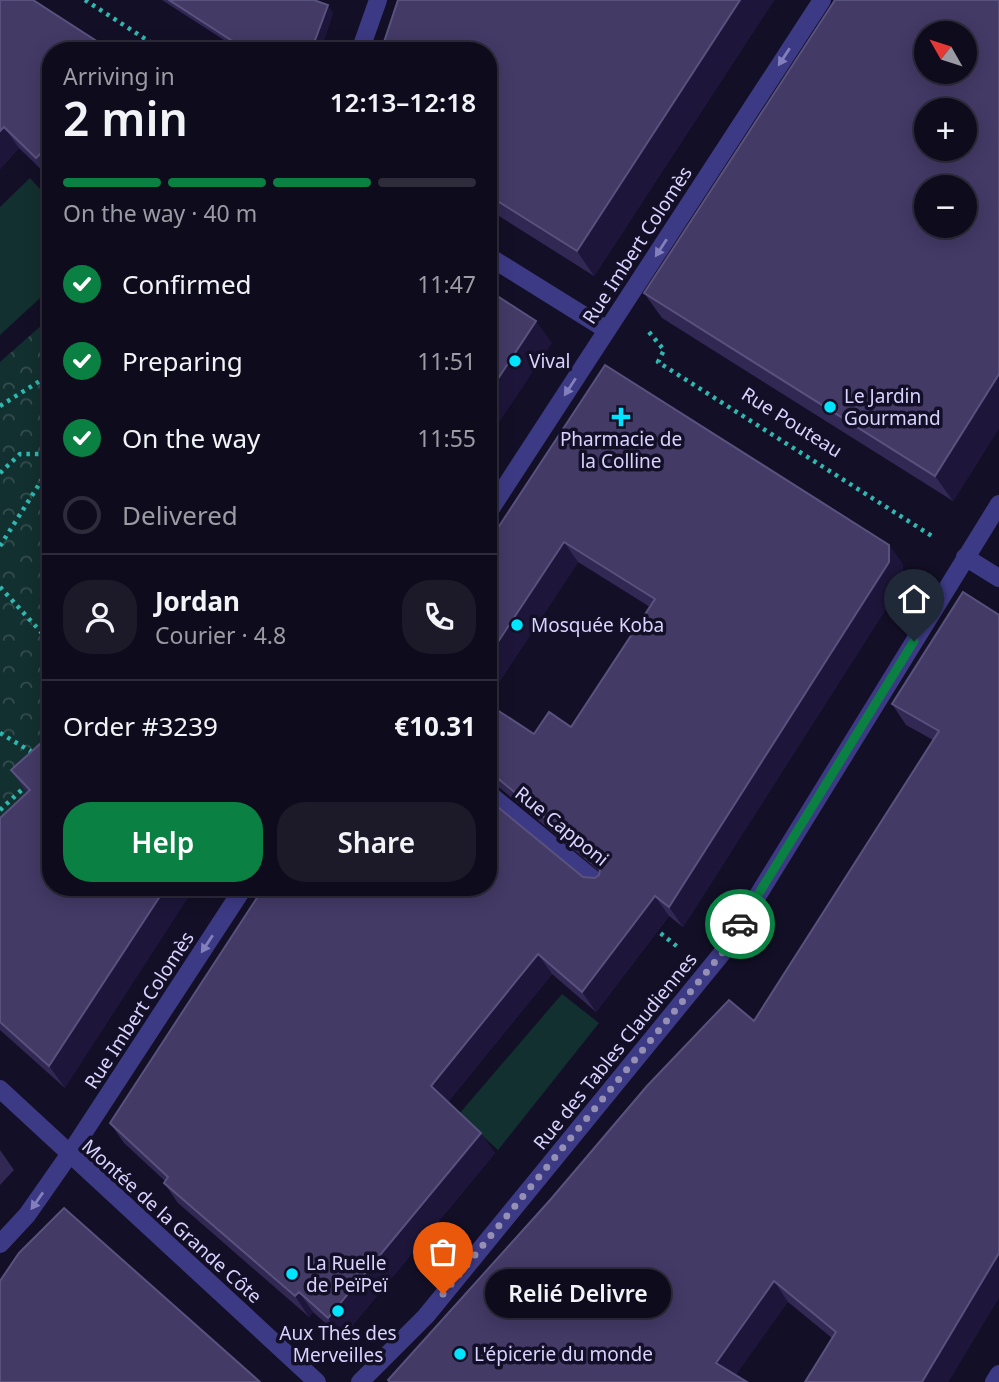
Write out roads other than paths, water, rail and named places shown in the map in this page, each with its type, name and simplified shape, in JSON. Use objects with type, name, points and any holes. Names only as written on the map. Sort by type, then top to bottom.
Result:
[{"type":"street","points":[[363,42],[378,0]]},
{"type":"street","name":"Rue Imbert Colomès","points":[[497,499],[822,0]]},
{"type":"street","points":[[497,262],[607,330]]},
{"type":"street","name":"Rue des Tables Claudiennes","points":[[360,1382],[426,1316],[723,952],[999,504]]},
{"type":"street","points":[[965,557],[999,578]]},
{"type":"street","name":"Rue Capponi","points":[[497,800],[604,888]]},
{"type":"street","name":"Rue Imbert Colomès","points":[[0,1244],[27,1215],[69,1155],[238,896]]},
{"type":"street","name":"Montée de la Grande Côte","points":[[0,1089],[317,1382]]},
{"type":"street","points":[[994,1382],[999,1374]]},
{"type":"place","name":"Vival","points":[[515,361]]},
{"type":"place","name":"Le Jardin Gourmand","points":[[830,407]]},
{"type":"place","name":"Pharmacie de la Colline","points":[[621,417]]},
{"type":"place","name":"Mosquée Koba","points":[[517,625]]},
{"type":"place","name":"La Ruelle de PeïPeï","points":[[292,1274]]},
{"type":"place","name":"Relié Delivre","points":[[443,1294]]},
{"type":"place","name":"Aux Thés des Merveilles","points":[[338,1311]]},
{"type":"place","name":"L'épicerie du monde","points":[[460,1354]]}]
